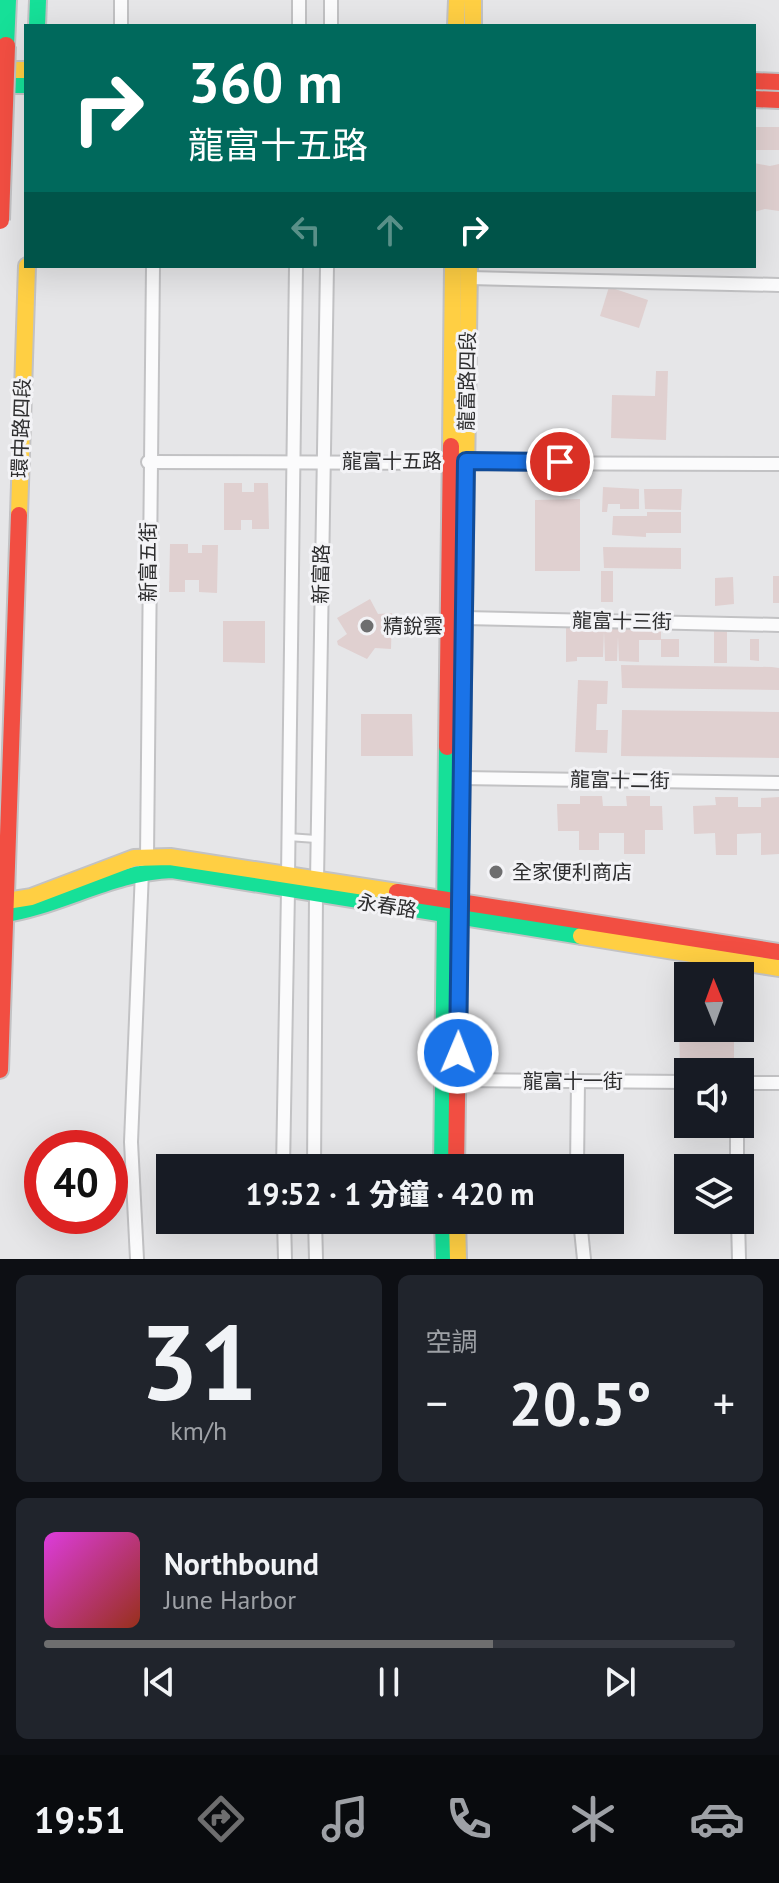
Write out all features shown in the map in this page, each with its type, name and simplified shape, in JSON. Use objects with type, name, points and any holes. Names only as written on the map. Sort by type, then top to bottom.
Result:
[{"type":"main road","points":[[0,220],[5,0]]},
{"type":"main road","points":[[37,24],[38,0]]},
{"type":"main road","points":[[456,24],[457,0]]},
{"type":"main road","points":[[473,0],[473,24]]},
{"type":"main road","points":[[0,70],[24,70]]},
{"type":"main road","points":[[756,81],[779,82]]},
{"type":"main road","points":[[0,85],[24,85]]},
{"type":"main road","points":[[756,99],[779,100]]},
{"type":"main road","name":"環中路四段","points":[[0,1070],[2,907],[27,268]]},
{"type":"main road","name":"龍富路四段","points":[[443,1154],[462,778],[464,618],[453,268]]},
{"type":"main road","name":"龍富路四段","points":[[456,1154],[453,910],[458,461],[469,272]]},
{"type":"main road","name":"永春路","points":[[2,907],[134,858],[145,864],[170,857],[288,884],[779,968]]},
{"type":"main road","name":"永春路","points":[[453,910],[779,952]]},
{"type":"main road","points":[[443,1234],[444,1259]]},
{"type":"main road","points":[[457,1234],[458,1259]]},
{"type":"street","points":[[121,0],[121,24]]},
{"type":"street","points":[[299,0],[299,24]]},
{"type":"street","points":[[331,0],[331,24]]},
{"type":"street","name":"新富五街","points":[[137,1259],[131,1142],[145,864],[153,268]]},
{"type":"street","name":"新富路","points":[[283,1154],[296,268]]},
{"type":"street","name":"新富路","points":[[314,1154],[327,268]]},
{"type":"street","points":[[469,272],[779,285]]},
{"type":"street","name":"龍富十五路","points":[[148,462],[779,464]]},
{"type":"street","name":"龍富十三街","points":[[464,618],[779,625]]},
{"type":"street","name":"龍富十二街","points":[[462,778],[779,783]]},
{"type":"street","name":"龍富十一街","points":[[457,1080],[674,1082]]},
{"type":"street","points":[[577,1154],[578,1081]]},
{"type":"street","points":[[754,1083],[779,1083]]},
{"type":"street","points":[[284,1234],[285,1259]]},
{"type":"street","points":[[315,1234],[316,1259]]},
{"type":"street","points":[[581,1234],[584,1259]]},
{"type":"street","points":[[738,1234],[739,1259]]},
{"type":"lane","points":[[288,837],[318,839]]},
{"type":"building","points":[[756,127],[779,127],[779,150],[756,150]]},
{"type":"building","points":[[756,163],[779,164],[779,211],[756,211]]},
{"type":"building","points":[[609,287],[648,300],[639,328],[600,316]]},
{"type":"building","points":[[656,371],[668,371],[666,440],[611,438],[612,395],[655,396]]},
{"type":"building","points":[[224,483],[242,483],[242,492],[254,492],[254,483],[268,483],[269,529],[252,529],[252,520],[241,520],[241,530],[224,530]]},
{"type":"building","points":[[603,487],[639,489],[639,509],[620,509],[620,504],[608,504],[607,512],[602,512]]},
{"type":"building","points":[[644,489],[682,489],[681,510],[645,509]]},
{"type":"building","points":[[580,499],[580,571],[535,571],[535,500]]},
{"type":"building","points":[[647,512],[681,512],[681,533],[646,533],[646,537],[612,535],[613,516],[647,516]]},
{"type":"building","points":[[170,544],[188,544],[188,553],[202,553],[202,545],[218,545],[217,593],[199,592],[199,580],[185,580],[185,592],[169,592]]},
{"type":"building","points":[[603,547],[681,548],[681,569],[604,568]]},
{"type":"building","points":[[601,571],[613,571],[613,602],[601,602]]},
{"type":"building","points":[[773,576],[779,576],[779,603],[773,603]]},
{"type":"building","points":[[733,577],[734,604],[715,606],[715,578]]},
{"type":"building","name":"精銳雲","points":[[370,599],[378,614],[392,613],[391,649],[375,648],[367,659],[338,645],[337,641],[347,634],[337,618]]},
{"type":"building","points":[[223,621],[265,621],[265,663],[223,662]]},
{"type":"building","points":[[566,628],[661,629],[661,640],[639,640],[639,662],[619,661],[618,637],[617,661],[605,661],[604,631],[603,657],[577,657],[577,661],[566,662]]},
{"type":"building","points":[[714,630],[727,630],[727,663],[714,663]]},
{"type":"building","points":[[661,639],[679,639],[679,657],[661,657]]},
{"type":"building","points":[[750,639],[759,639],[759,661],[750,660]]},
{"type":"building","points":[[621,665],[779,668],[779,690],[622,688]]},
{"type":"building","points":[[578,680],[608,681],[607,704],[597,704],[596,730],[608,730],[607,753],[575,752]]},
{"type":"building","points":[[622,710],[779,712],[779,758],[621,756]]},
{"type":"building","points":[[361,714],[412,714],[413,756],[361,756]]},
{"type":"building","points":[[580,796],[602,796],[603,806],[627,806],[626,796],[650,796],[650,806],[662,806],[663,830],[645,830],[645,854],[624,854],[624,833],[599,833],[599,850],[579,850],[579,831],[558,831],[557,804],[580,804]]},
{"type":"building","points":[[715,797],[738,797],[738,807],[761,807],[761,798],[779,797],[779,854],[761,855],[761,833],[737,834],[737,855],[716,855],[715,833],[694,834],[693,806],[716,805]]},
{"type":"building","points":[[679,1042],[734,1042],[734,1058],[680,1058]]},
{"type":"traffic: fast","points":[[6,46],[8,0]]},
{"type":"traffic: fast","points":[[37,24],[38,0]]},
{"type":"traffic: fast","points":[[0,85],[24,85]]},
{"type":"traffic: fast","points":[[442,1154],[447,747]]},
{"type":"traffic: fast","points":[[0,915],[43,905],[128,877],[172,870],[581,936]]},
{"type":"traffic: fast","points":[[443,1234],[444,1259]]},
{"type":"traffic: slow","points":[[456,24],[457,0]]},
{"type":"traffic: slow","points":[[473,0],[473,24]]},
{"type":"traffic: slow","points":[[0,70],[24,70]]},
{"type":"traffic: slow","points":[[19,515],[27,268]]},
{"type":"traffic: slow","points":[[451,446],[453,268]]},
{"type":"traffic: slow","points":[[464,617],[469,268]]},
{"type":"traffic: slow","points":[[0,902],[31,897],[134,858],[170,857],[397,892]]},
{"type":"traffic: slow","points":[[581,936],[779,968]]},
{"type":"traffic: slow","points":[[457,1234],[458,1259]]},
{"type":"traffic: jam","points":[[0,220],[6,46]]},
{"type":"traffic: jam","points":[[756,81],[779,82]]},
{"type":"traffic: jam","points":[[756,99],[779,100]]},
{"type":"traffic: jam","points":[[447,747],[451,446]]},
{"type":"traffic: jam","points":[[0,1070],[19,515]]},
{"type":"traffic: jam","points":[[456,1154],[464,617]]},
{"type":"traffic: jam","points":[[397,892],[779,952]]},
{"type":"place","name":"精銳雲","points":[[367,626]]},
{"type":"place","name":"全家便利商店","points":[[496,872]]},
{"type":"route","points":[[458,1053],[466,461],[560,462]]}]
